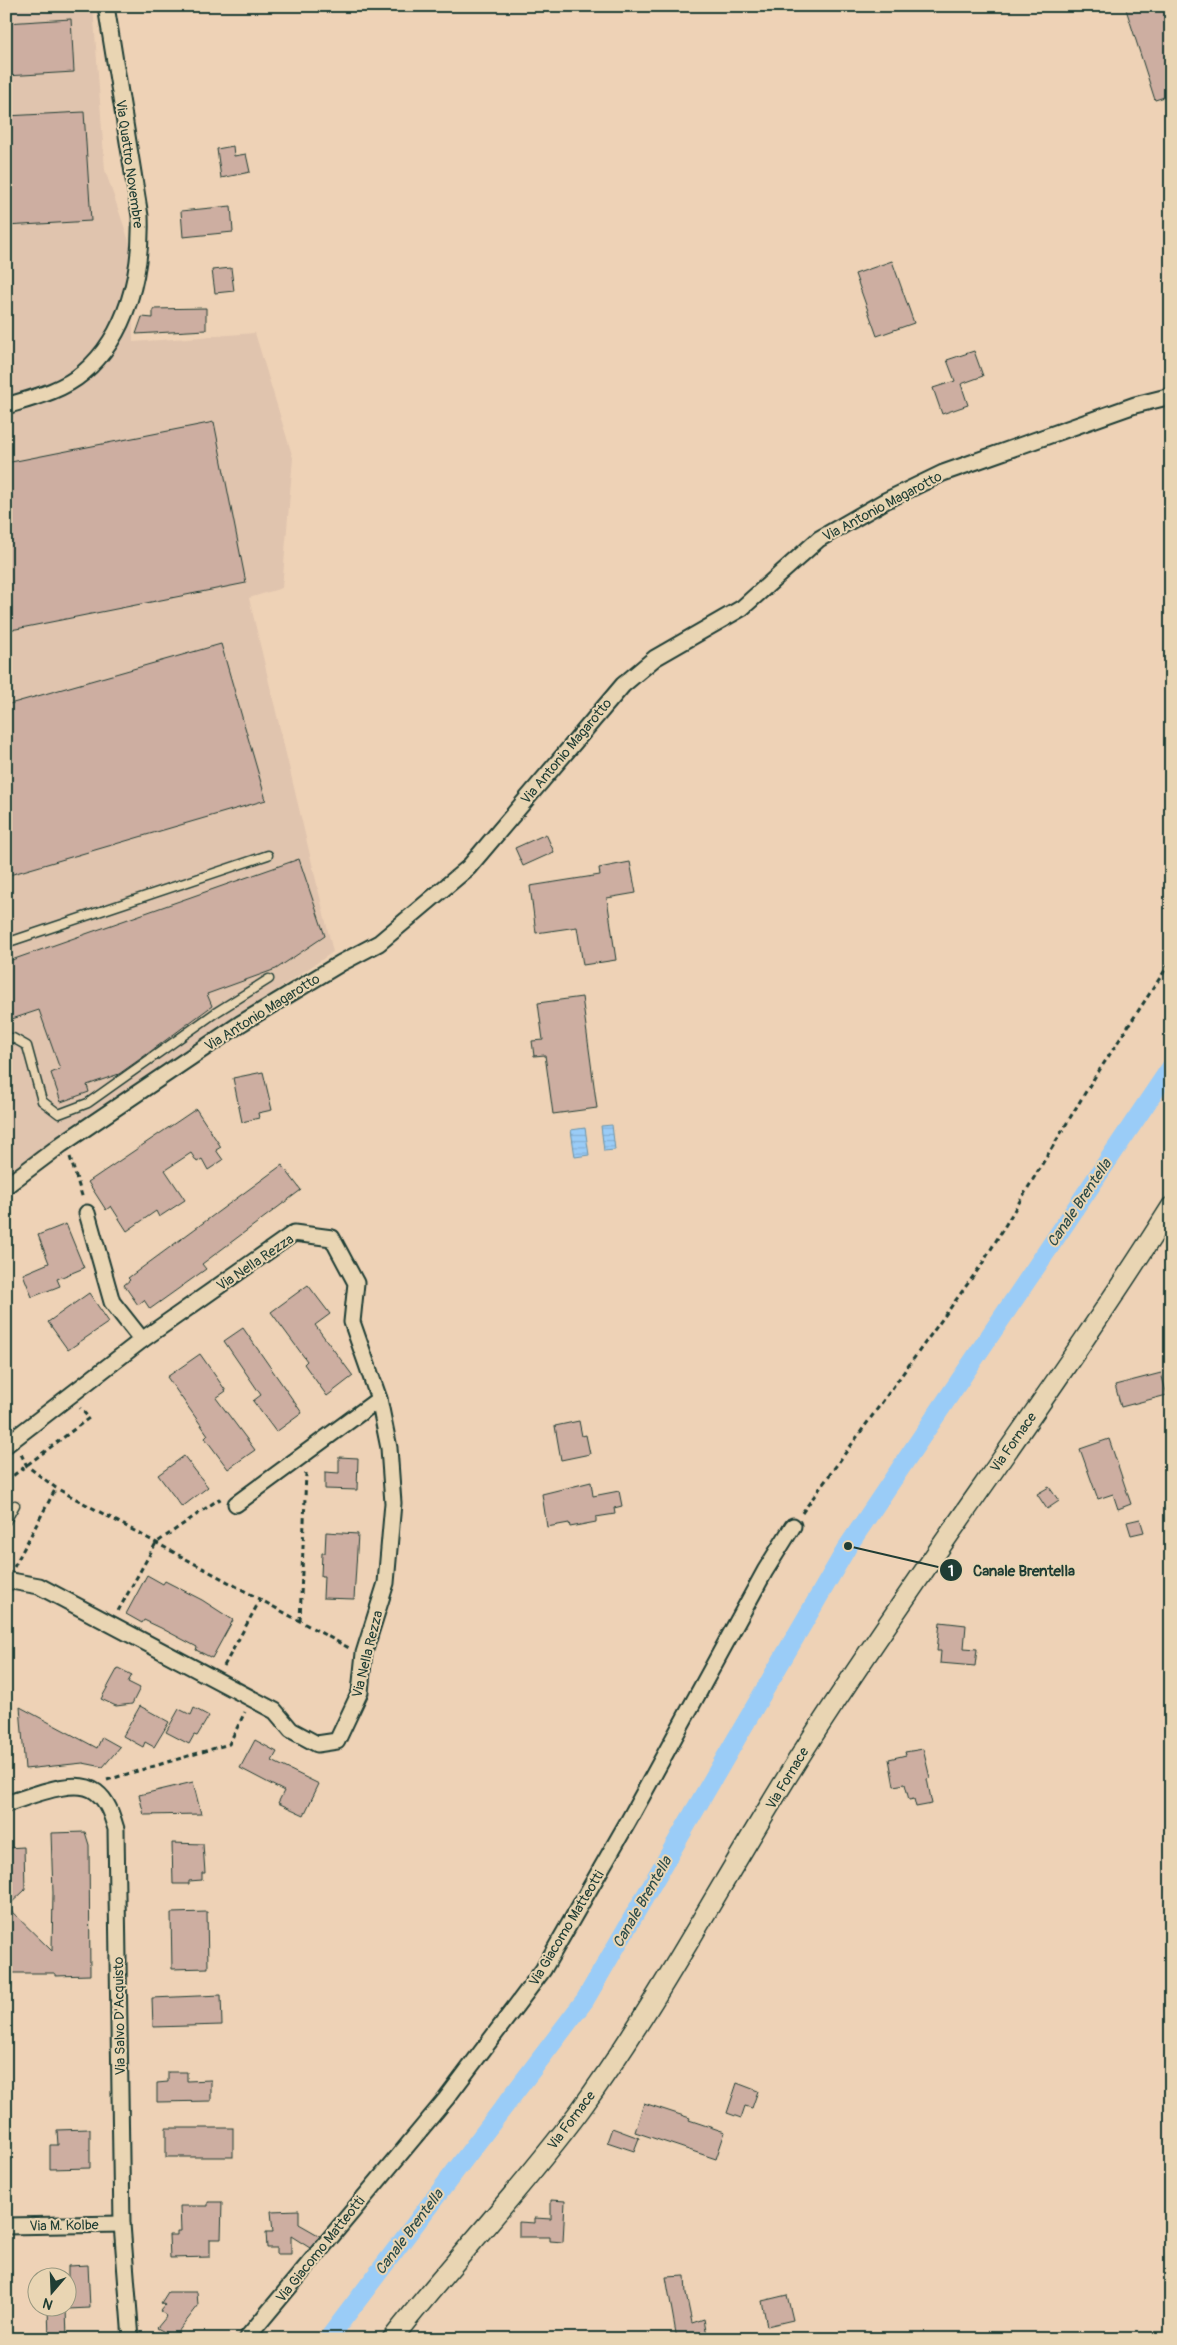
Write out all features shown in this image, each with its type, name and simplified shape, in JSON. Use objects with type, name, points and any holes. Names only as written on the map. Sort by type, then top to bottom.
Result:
[{"type":"street","name":"Via Quattro Novembre","points":[[6,406],[48,394],[83,374],[106,348],[123,317],[135,281],[141,245],[140,216],[106,6]]},
{"type":"street","name":"Via Antonio Magarotto","points":[[6,1186],[62,1144],[240,1024],[341,963],[379,943],[468,868],[622,685],[655,658],[742,608],[819,538],[885,501],[943,473],[1135,405],[1171,396]]},
{"type":"street","name":"Via Fornace","points":[[392,2339],[580,2110],[651,2002],[814,1733],[911,1587],[1097,1320],[1171,1207]]},
{"type":"street","points":[[87,1213],[112,1302],[142,1340]]},
{"type":"street","name":"Via Nella Rezza","points":[[6,1580],[40,1586],[275,1711],[290,1730],[317,1744],[337,1741],[360,1692],[364,1653],[386,1583],[393,1503],[389,1448],[379,1400],[352,1322],[356,1283],[332,1238],[294,1233],[142,1340],[10,1442]]},
{"type":"street","points":[[236,1504],[379,1400]]},
{"type":"street","name":"Via Giacomo Matteotti","points":[[246,2339],[446,2099],[543,1970],[634,1811],[765,1572],[793,1526]]},
{"type":"street","points":[[6,1804],[66,1786],[86,1787],[96,1791]]},
{"type":"street","name":"Via Salvo D'Acquisto","points":[[96,1791],[110,1808],[116,1829],[122,2224],[131,2339]]},
{"type":"street","name":"Via M. Kolbe","points":[[6,2226],[122,2224]]},
{"type":"lane","points":[[6,943],[268,855]]},
{"type":"lane","points":[[6,1039],[13,1038],[26,1046],[42,1101],[59,1114],[95,1099],[214,1013],[269,979]]},
{"type":"lane","points":[[6,1521],[15,1505]]},
{"type":"path","points":[[793,1526],[982,1264],[1091,1083],[1171,961]]},
{"type":"path","points":[[62,1144],[72,1163],[87,1213]]},
{"type":"path","points":[[6,1481],[89,1418],[71,1396]]},
{"type":"path","points":[[10,1442],[27,1466],[56,1488],[355,1652],[364,1653]]},
{"type":"path","points":[[300,1621],[306,1452]]},
{"type":"path","points":[[6,1580],[56,1488]]},
{"type":"path","points":[[111,1624],[156,1543],[219,1500],[226,1511],[236,1504]]},
{"type":"path","points":[[216,1680],[260,1600]]},
{"type":"path","points":[[96,1791],[108,1779],[229,1744],[251,1698]]},
{"type":"shaded area","points":[[6,6],[93,6],[105,170],[132,250],[133,342],[255,333],[293,458],[282,588],[249,598],[333,952],[6,1173]]},
{"type":"water","points":[[612,1125],[615,1150],[604,1151],[601,1126]]},
{"type":"water","points":[[585,1128],[589,1155],[575,1157],[571,1130]]},
{"type":"building","points":[[1125,6],[1171,6],[1171,95],[1155,100]]},
{"type":"building","points":[[71,19],[74,72],[6,76],[6,23]]},
{"type":"building","points":[[84,112],[91,221],[6,226],[6,116]]},
{"type":"building","points":[[233,146],[234,156],[246,154],[250,172],[221,178],[217,149]]},
{"type":"building","points":[[231,206],[233,232],[183,237],[181,211]]},
{"type":"building","points":[[892,261],[914,323],[877,336],[855,274]]},
{"type":"building","points":[[231,268],[234,291],[215,293],[212,270]]},
{"type":"building","points":[[206,308],[206,330],[136,334],[142,317],[153,318],[153,309]]},
{"type":"building","points":[[974,351],[983,376],[961,384],[968,405],[942,414],[933,388],[955,381],[947,360]]},
{"type":"building","points":[[214,422],[246,583],[6,631],[6,463]]},
{"type":"building","points":[[221,644],[266,800],[6,876],[6,705]]},
{"type":"building","points":[[546,834],[554,852],[523,866],[515,848]]},
{"type":"building","points":[[299,859],[325,936],[276,969],[207,994],[212,1006],[119,1074],[87,1085],[89,1092],[61,1102],[51,1073],[60,1069],[39,1010],[6,1021],[6,962]]},
{"type":"building","points":[[630,862],[636,893],[607,898],[616,960],[583,965],[577,927],[536,933],[530,886],[600,875],[599,868]]},
{"type":"building","points":[[582,997],[597,1108],[553,1114],[545,1055],[534,1056],[532,1041],[543,1040],[538,1003]]},
{"type":"building","points":[[263,1072],[272,1110],[258,1113],[259,1118],[242,1122],[233,1078]]},
{"type":"building","points":[[196,1109],[221,1147],[216,1150],[223,1160],[208,1170],[202,1159],[197,1162],[191,1153],[165,1170],[185,1200],[159,1217],[156,1211],[127,1231],[111,1206],[106,1210],[88,1182]]},
{"type":"building","points":[[282,1165],[301,1190],[202,1264],[206,1269],[150,1309],[144,1300],[138,1305],[124,1285],[130,1280],[128,1278]]},
{"type":"building","points":[[66,1224],[84,1268],[57,1279],[60,1286],[32,1297],[23,1274],[49,1263],[38,1235]]},
{"type":"building","points":[[308,1285],[330,1314],[315,1325],[353,1376],[327,1396],[304,1364],[307,1361],[271,1312]]},
{"type":"building","points":[[89,1293],[109,1322],[68,1350],[48,1322]]},
{"type":"building","points":[[243,1328],[302,1413],[276,1432],[253,1401],[261,1395],[224,1341]]},
{"type":"building","points":[[200,1354],[226,1391],[216,1398],[255,1450],[228,1469],[205,1438],[208,1435],[167,1377]]},
{"type":"building","points":[[1161,1373],[1167,1395],[1121,1407],[1115,1385]]},
{"type":"building","points":[[579,1421],[582,1436],[586,1435],[590,1454],[561,1460],[555,1426]]},
{"type":"building","points":[[1109,1439],[1131,1504],[1118,1509],[1113,1494],[1098,1499],[1080,1449]]},
{"type":"building","points":[[184,1456],[208,1487],[182,1507],[158,1475]]},
{"type":"building","points":[[339,1457],[358,1458],[357,1490],[325,1489],[325,1472],[339,1473]]},
{"type":"building","points":[[591,1482],[593,1496],[619,1491],[622,1506],[614,1508],[615,1514],[596,1517],[596,1522],[570,1527],[569,1523],[547,1527],[542,1494]]},
{"type":"building","points":[[1049,1487],[1059,1501],[1047,1509],[1037,1494]]},
{"type":"building","points":[[1140,1519],[1144,1532],[1131,1535],[1127,1522]]},
{"type":"building","points":[[326,1532],[358,1534],[354,1599],[323,1598],[324,1576],[321,1576],[322,1553],[325,1553]]},
{"type":"building","points":[[147,1575],[163,1584],[165,1581],[202,1600],[233,1620],[212,1658],[196,1650],[197,1647],[161,1628],[144,1620],[142,1623],[126,1614]]},
{"type":"building","points":[[940,1622],[966,1625],[964,1648],[977,1649],[975,1666],[940,1663],[941,1651],[937,1651]]},
{"type":"building","points":[[118,1668],[132,1675],[128,1682],[140,1688],[132,1704],[116,1706],[101,1699]]},
{"type":"building","points":[[140,1706],[169,1722],[154,1747],[145,1742],[143,1747],[123,1736]]},
{"type":"building","points":[[20,1707],[97,1748],[102,1737],[120,1747],[103,1767],[83,1763],[25,1769]]},
{"type":"building","points":[[194,1708],[209,1716],[197,1736],[194,1735],[189,1744],[166,1732],[179,1709],[191,1715]]},
{"type":"building","points":[[255,1740],[277,1752],[272,1761],[319,1784],[304,1815],[278,1803],[284,1791],[240,1768]]},
{"type":"building","points":[[923,1749],[930,1778],[927,1779],[932,1804],[916,1807],[914,1799],[909,1800],[905,1784],[894,1786],[889,1759],[906,1755],[905,1752]]},
{"type":"building","points":[[193,1782],[201,1814],[144,1815],[139,1795]]},
{"type":"building","points":[[85,1832],[89,1845],[90,1975],[55,1976],[55,1973],[6,1973],[6,1848],[24,1847],[25,1890],[7,1907],[52,1951],[51,1833]]},
{"type":"building","points":[[172,1843],[203,1844],[205,1873],[202,1873],[202,1880],[189,1881],[189,1884],[173,1884]]},
{"type":"building","points":[[207,1912],[208,1968],[172,1969],[171,1913]]},
{"type":"building","points":[[221,1995],[222,2025],[153,2027],[152,1998]]},
{"type":"building","points":[[168,2072],[187,2072],[187,2081],[211,2080],[211,2101],[157,2102],[157,2083],[168,2082]]},
{"type":"building","points":[[737,2083],[758,2091],[752,2108],[745,2106],[741,2118],[727,2113]]},
{"type":"building","points":[[644,2103],[725,2132],[716,2159],[635,2132]]},
{"type":"building","points":[[166,2128],[233,2128],[233,2157],[166,2157]]},
{"type":"building","points":[[612,2128],[639,2138],[634,2151],[607,2142]]},
{"type":"building","points":[[90,2129],[90,2168],[50,2169],[50,2145],[58,2145],[57,2130]]},
{"type":"building","points":[[551,2200],[565,2201],[563,2242],[550,2241],[550,2237],[519,2237],[519,2222],[535,2223],[535,2218],[551,2219]]},
{"type":"building","points":[[208,2202],[222,2202],[221,2239],[210,2239],[210,2257],[170,2258],[169,2235],[177,2235],[177,2231],[181,2231],[180,2206],[208,2206]]},
{"type":"building","points":[[299,2210],[299,2224],[320,2236],[310,2248],[291,2236],[291,2254],[277,2254],[277,2248],[267,2248],[266,2232],[273,2232],[271,2211]]},
{"type":"building","points":[[88,2265],[90,2308],[78,2309],[78,2268],[68,2268],[68,2266]]},
{"type":"building","points":[[685,2276],[686,2294],[692,2323],[704,2319],[707,2335],[677,2339],[666,2277]]},
{"type":"building","points":[[168,2292],[197,2292],[198,2306],[174,2337],[157,2328],[167,2316],[160,2311],[165,2305],[161,2303]]},
{"type":"building","points":[[787,2295],[793,2320],[767,2326],[762,2301]]},
{"type":"building","points":[[48,2318],[66,2318],[67,2339],[49,2339]]},
{"type":"waterway","name":"Canale Brentella","points":[[328,2339],[585,2000],[848,1546],[1171,1067]]},
{"type":"place","name":"Canale Brentella","points":[[848,1546]]}]
